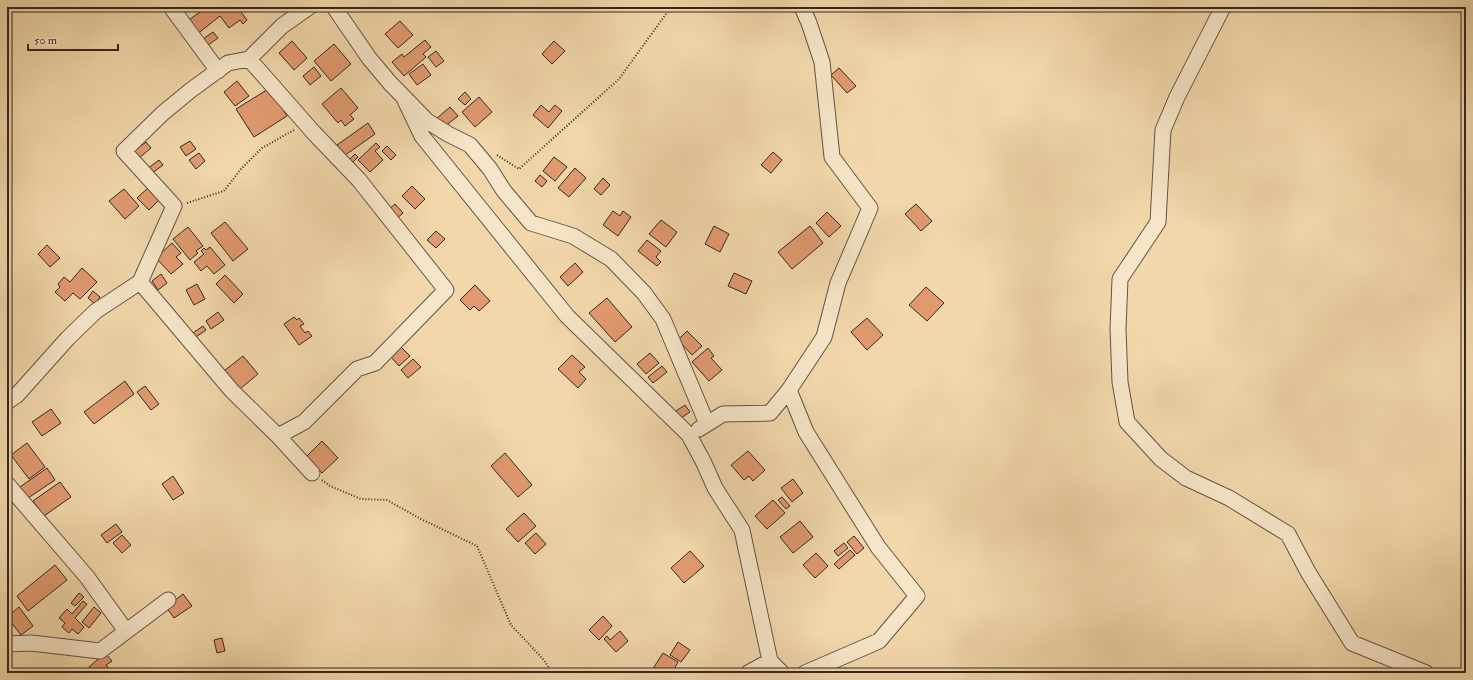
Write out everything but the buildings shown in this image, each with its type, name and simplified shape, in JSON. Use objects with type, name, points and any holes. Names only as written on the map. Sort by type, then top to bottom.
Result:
[{"type":"street","points":[[172,7],[218,70]]},
{"type":"street","points":[[7,402],[17,395],[68,338],[96,311],[140,282],[174,206],[124,151],[163,113],[191,90],[228,63],[249,59],[282,26],[309,7]]},
{"type":"street","points":[[334,7],[368,58],[390,83],[427,120],[448,134],[470,145],[490,169],[504,191],[531,223],[573,236],[611,259],[644,292],[662,319],[707,424]]},
{"type":"street","points":[[689,435],[723,414],[770,413],[789,390],[824,337],[838,283],[870,208],[832,157],[822,62],[802,7]]},
{"type":"street","points":[[1223,7],[1177,97],[1163,130],[1158,222],[1120,279],[1118,329],[1120,382],[1127,422],[1161,459],[1186,478],[1229,498],[1288,534],[1308,572],[1352,644],[1426,673]]},
{"type":"street","points":[[249,59],[359,180],[446,290],[375,363],[357,369],[304,422],[278,436]]},
{"type":"street","points":[[403,96],[422,136],[567,316],[689,435],[715,488],[742,530],[770,661],[782,673]]},
{"type":"street","points":[[140,282],[232,390],[312,473]]},
{"type":"street","points":[[789,390],[806,432],[878,547],[917,596],[879,641],[804,673]]},
{"type":"street","points":[[7,484],[87,577],[126,631]]},
{"type":"street","points":[[7,644],[31,643],[100,651],[168,600]]},
{"type":"street","points":[[748,673],[770,661]]},
{"type":"path","points":[[493,153],[519,169],[619,79],[671,7]]},
{"type":"path","points":[[174,206],[197,201],[224,191],[241,169],[262,148],[290,131],[308,125]]},
{"type":"path","points":[[312,473],[330,486],[361,499],[387,500],[421,519],[478,546],[511,625],[543,659],[553,673]]}]
